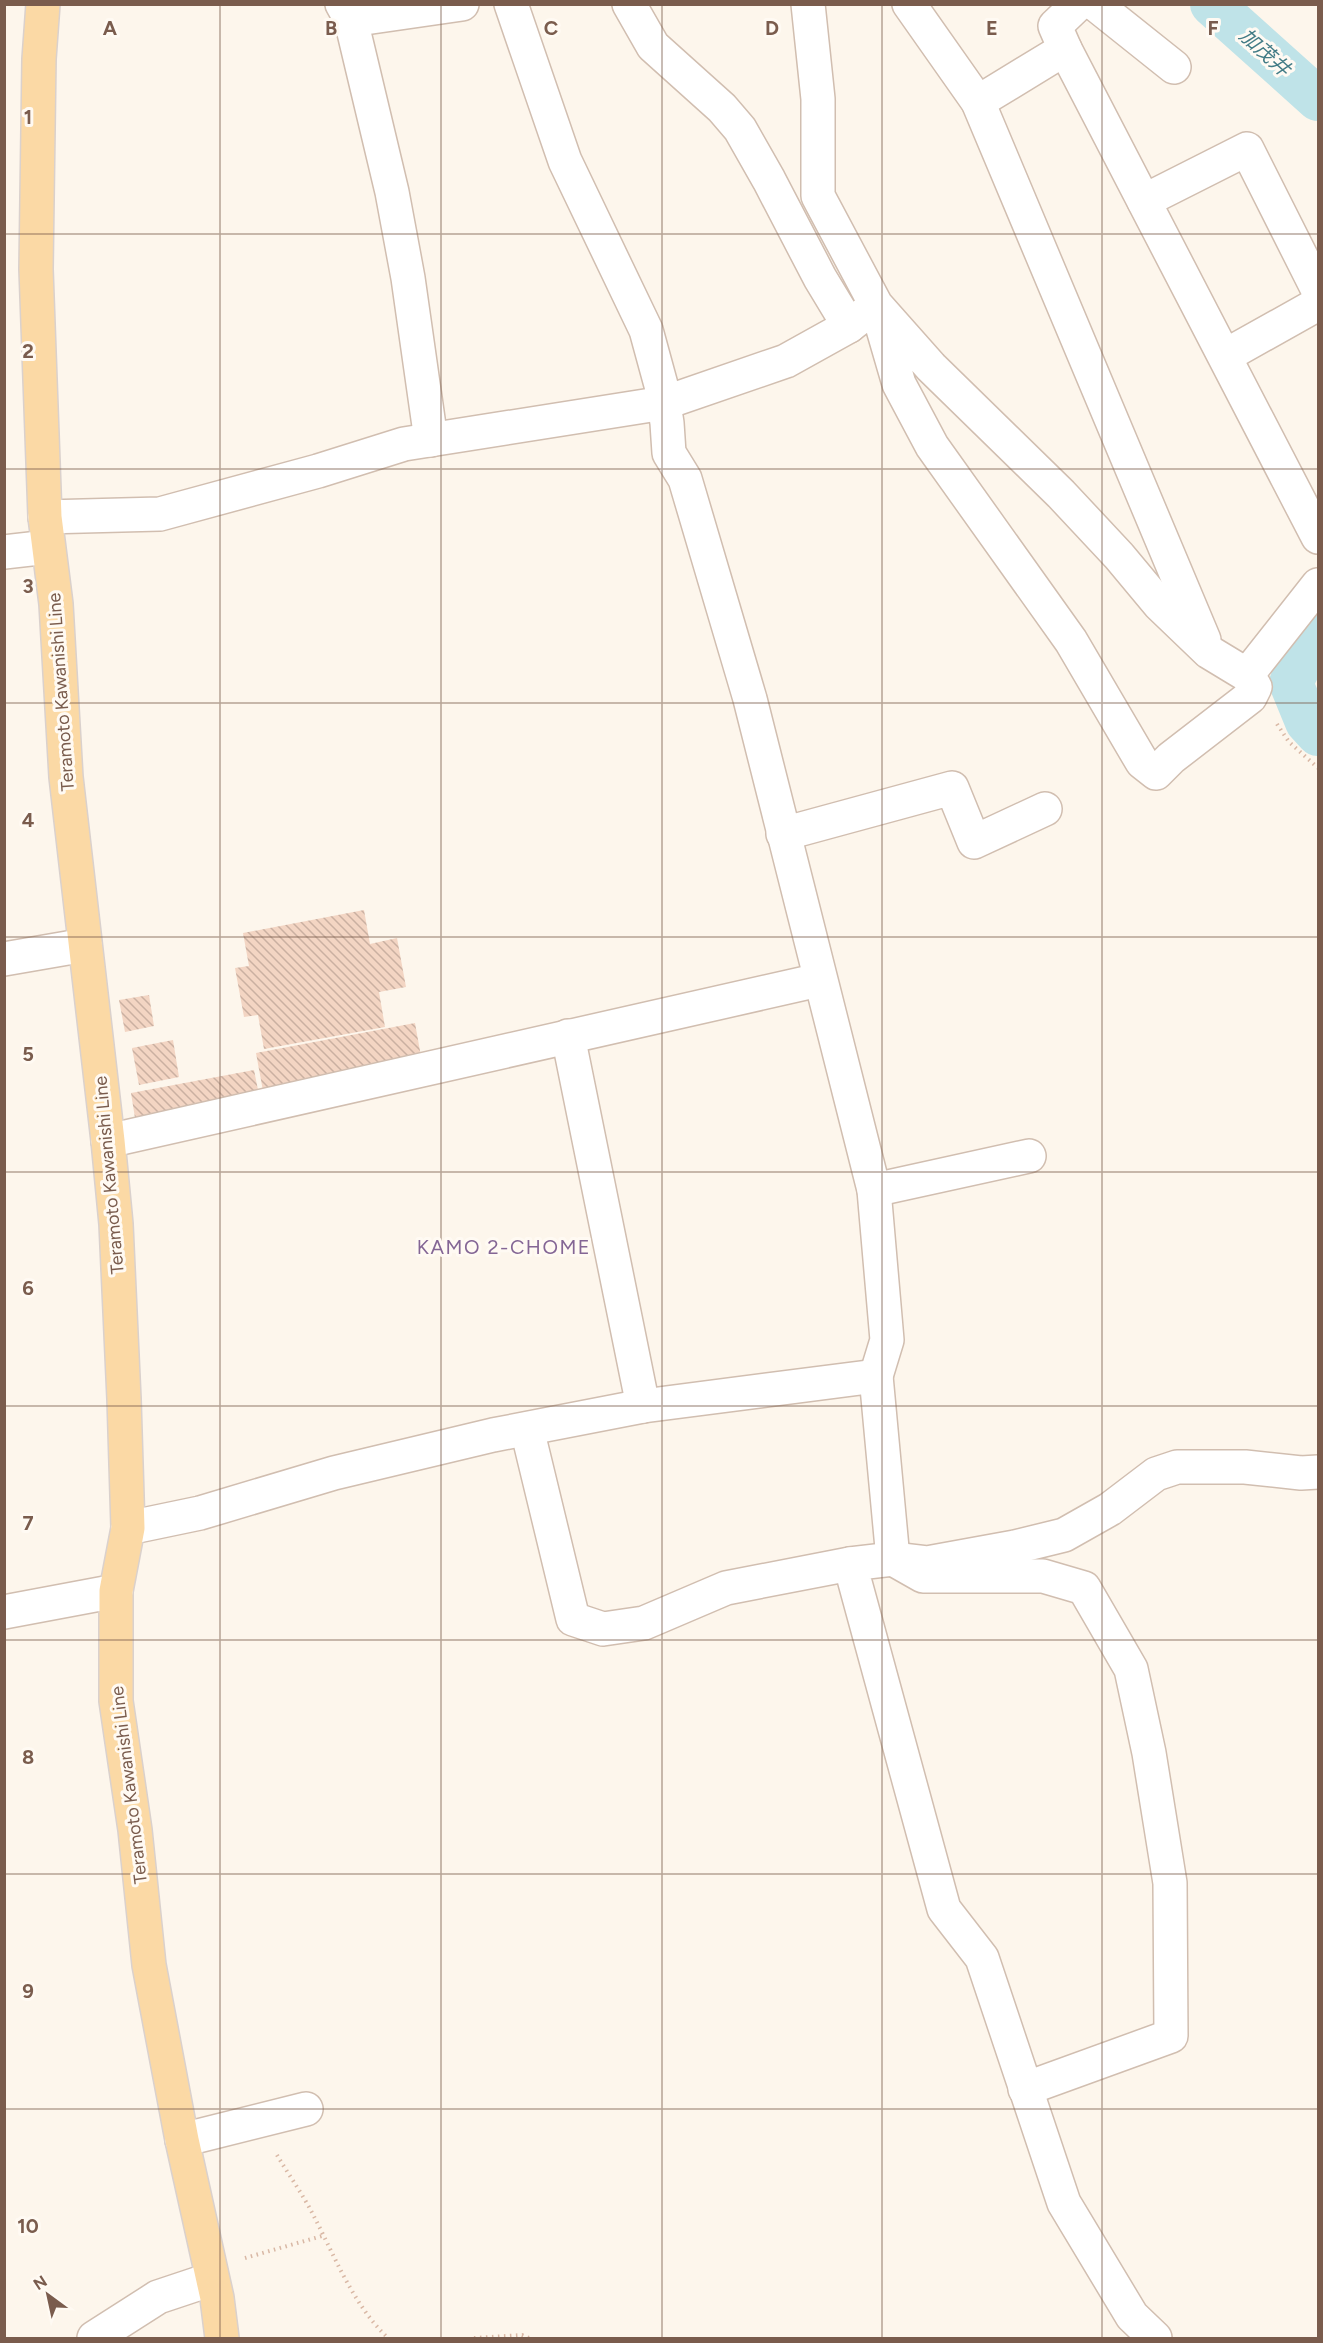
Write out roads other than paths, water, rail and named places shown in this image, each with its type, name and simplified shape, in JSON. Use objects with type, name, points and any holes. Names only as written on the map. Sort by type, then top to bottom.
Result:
[{"type":"main road","name":"Teramoto Kawanishi Line","points":[[43,4],[39,59],[36,269],[46,532],[56,604],[66,777],[116,1224],[128,1528],[116,1591],[116,1701],[135,1830],[149,1965],[222,2338]]},
{"type":"street","points":[[431,440],[408,278],[392,192],[347,12],[462,4]]},
{"type":"street","points":[[511,4],[565,161],[646,330],[664,403],[669,453],[689,490],[750,699],[819,980],[874,1190],[887,1340],[876,1376],[893,1559]]},
{"type":"street","points":[[629,4],[653,46],[722,108],[740,129],[820,278],[849,326]]},
{"type":"street","points":[[808,4],[818,99],[818,196],[876,305],[899,384],[932,446],[1071,641],[1142,762],[1156,772],[1170,758],[1250,697],[1251,681],[1318,585]]},
{"type":"street","points":[[909,4],[978,102],[1209,652]]},
{"type":"street","points":[[1078,4],[1055,26],[1065,49],[1318,537]]},
{"type":"street","points":[[1095,4],[1174,67]]},
{"type":"street","points":[[978,102],[1065,49]]},
{"type":"street","points":[[1144,201],[1247,149],[1318,290]]},
{"type":"street","points":[[1225,356],[1318,304]]},
{"type":"street","points":[[4,552],[46,532],[160,514],[318,471],[404,444],[664,403],[786,361],[849,326],[876,305]]},
{"type":"street","points":[[876,305],[947,384],[1061,494],[1119,556],[1159,604],[1209,652],[1251,681]]},
{"type":"street","points":[[783,834],[952,788],[974,842],[1045,809]]},
{"type":"street","points":[[4,959],[85,945]]},
{"type":"street","points":[[108,1141],[819,980]]},
{"type":"street","points":[[568,1036],[643,1406]]},
{"type":"street","points":[[874,1190],[1029,1156]]},
{"type":"street","points":[[128,1528],[200,1513],[334,1473],[527,1429],[643,1406],[876,1376]]},
{"type":"street","points":[[527,1429],[573,1619],[603,1629],[644,1623],[726,1588],[850,1563],[893,1559],[927,1563],[1015,1547],[1064,1535],[1110,1509],[1156,1474],[1177,1467],[1245,1467],[1301,1473],[1318,1472]]},
{"type":"street","points":[[893,1559],[923,1576],[1043,1576],[1083,1588],[1131,1669],[1149,1753],[1170,1883],[1172,2036],[1025,2090]]},
{"type":"street","points":[[850,1563],[944,1908],[982,1958],[1065,2203],[1132,2316],[1155,2338]]},
{"type":"street","points":[[4,1612],[116,1591]]},
{"type":"street","points":[[182,2140],[306,2109]]},
{"type":"street","points":[[94,2338],[158,2297],[211,2273]]},
{"type":"waterway","name":"加茂井","points":[[1212,4],[1318,99]]},
{"type":"waterway","name":"加茂井","points":[[1318,627],[1291,683],[1307,722],[1318,734]]},
{"type":"district","name":"KAMO 2-CHOME","points":[[504,1247]]}]
